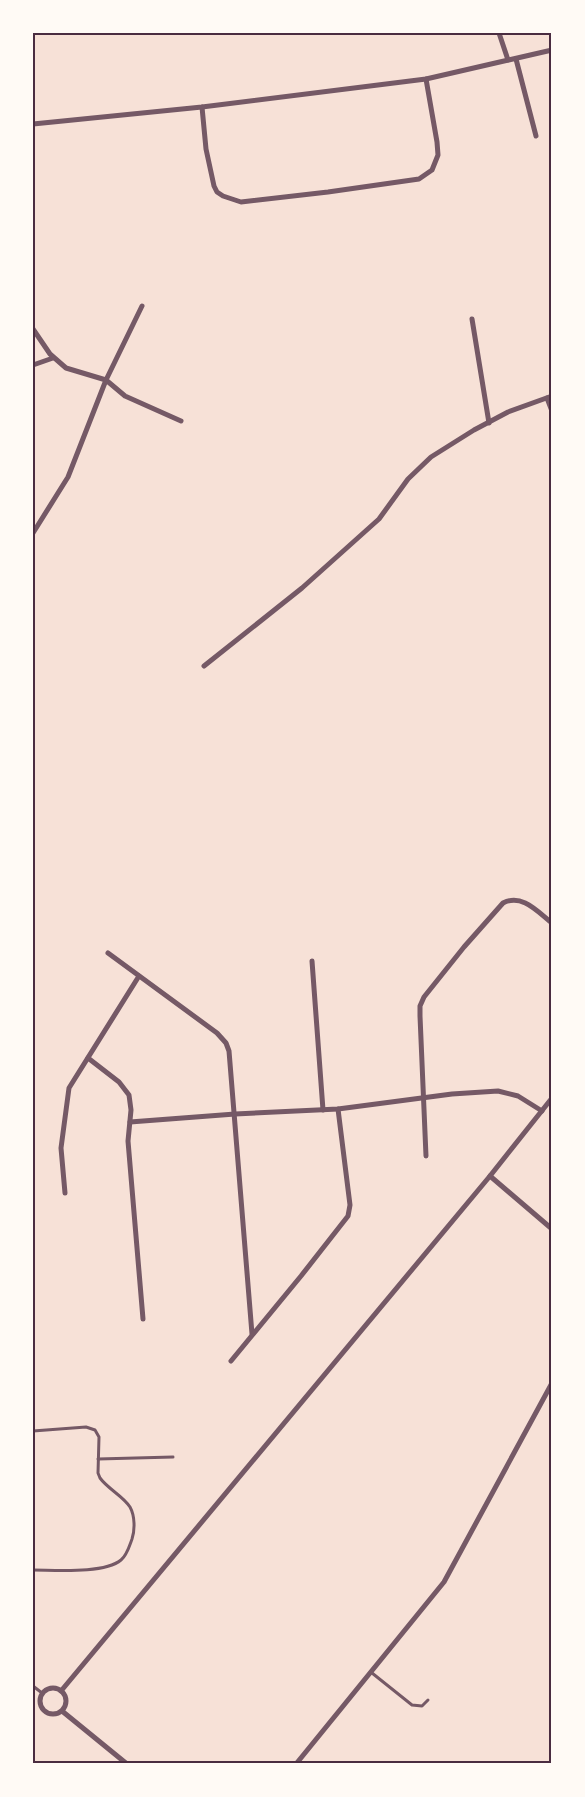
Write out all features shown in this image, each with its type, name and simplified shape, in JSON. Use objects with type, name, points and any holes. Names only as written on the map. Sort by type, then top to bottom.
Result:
[{"type":"street","points":[[499,33],[508,60]]},
{"type":"street","points":[[33,124],[202,107],[426,80],[552,50]]},
{"type":"street","points":[[516,59],[536,136]]},
{"type":"street","points":[[202,107],[206,149],[217,192],[228,199],[241,202],[317,193],[419,179],[432,170],[438,155],[426,80]]},
{"type":"street","points":[[33,533],[68,477],[106,380],[142,306]]},
{"type":"street","points":[[472,320],[489,423]]},
{"type":"street","points":[[33,328],[53,358],[66,368],[106,380],[125,396],[181,421]]},
{"type":"street","points":[[33,365],[53,358]]},
{"type":"street","points":[[204,666],[302,588],[379,519],[418,467],[430,457],[508,412],[550,397],[552,411]]},
{"type":"street","points":[[426,1156],[420,1006],[424,997],[503,903],[509,900],[521,901],[552,923]]},
{"type":"street","points":[[108,953],[217,1033],[226,1043],[229,1051],[235,1114],[252,1334]]},
{"type":"street","points":[[312,961],[324,1110]]},
{"type":"street","points":[[65,1193],[61,1148],[69,1088],[139,976]]},
{"type":"street","points":[[88,1058],[126,1089],[131,1102],[128,1141],[143,1319]]},
{"type":"street","points":[[130,1122],[338,1109],[452,1094],[498,1091],[518,1096],[542,1111]]},
{"type":"street","points":[[61,1691],[490,1176],[552,1098]]},
{"type":"street","points":[[231,1361],[348,1216],[350,1205],[338,1109]]},
{"type":"street","points":[[490,1176],[552,1229]]},
{"type":"street","points":[[296,1764],[444,1582],[552,1383]]},
{"type":"street","points":[[50,1688],[61,1691],[66,1700],[62,1711],[55,1715],[43,1711],[40,1702],[42,1694],[50,1688]]},
{"type":"street","points":[[62,1711],[127,1764]]},
{"type":"lane","points":[[33,1431],[91,1428],[95,1430],[99,1437],[100,1478],[131,1508],[134,1523],[134,1535],[121,1560],[104,1567],[77,1570],[33,1570]]},
{"type":"lane","points":[[98,1459],[173,1457]]},
{"type":"lane","points":[[371,1672],[412,1705],[422,1706],[428,1700]]},
{"type":"lane","points":[[33,1686],[42,1694]]}]
